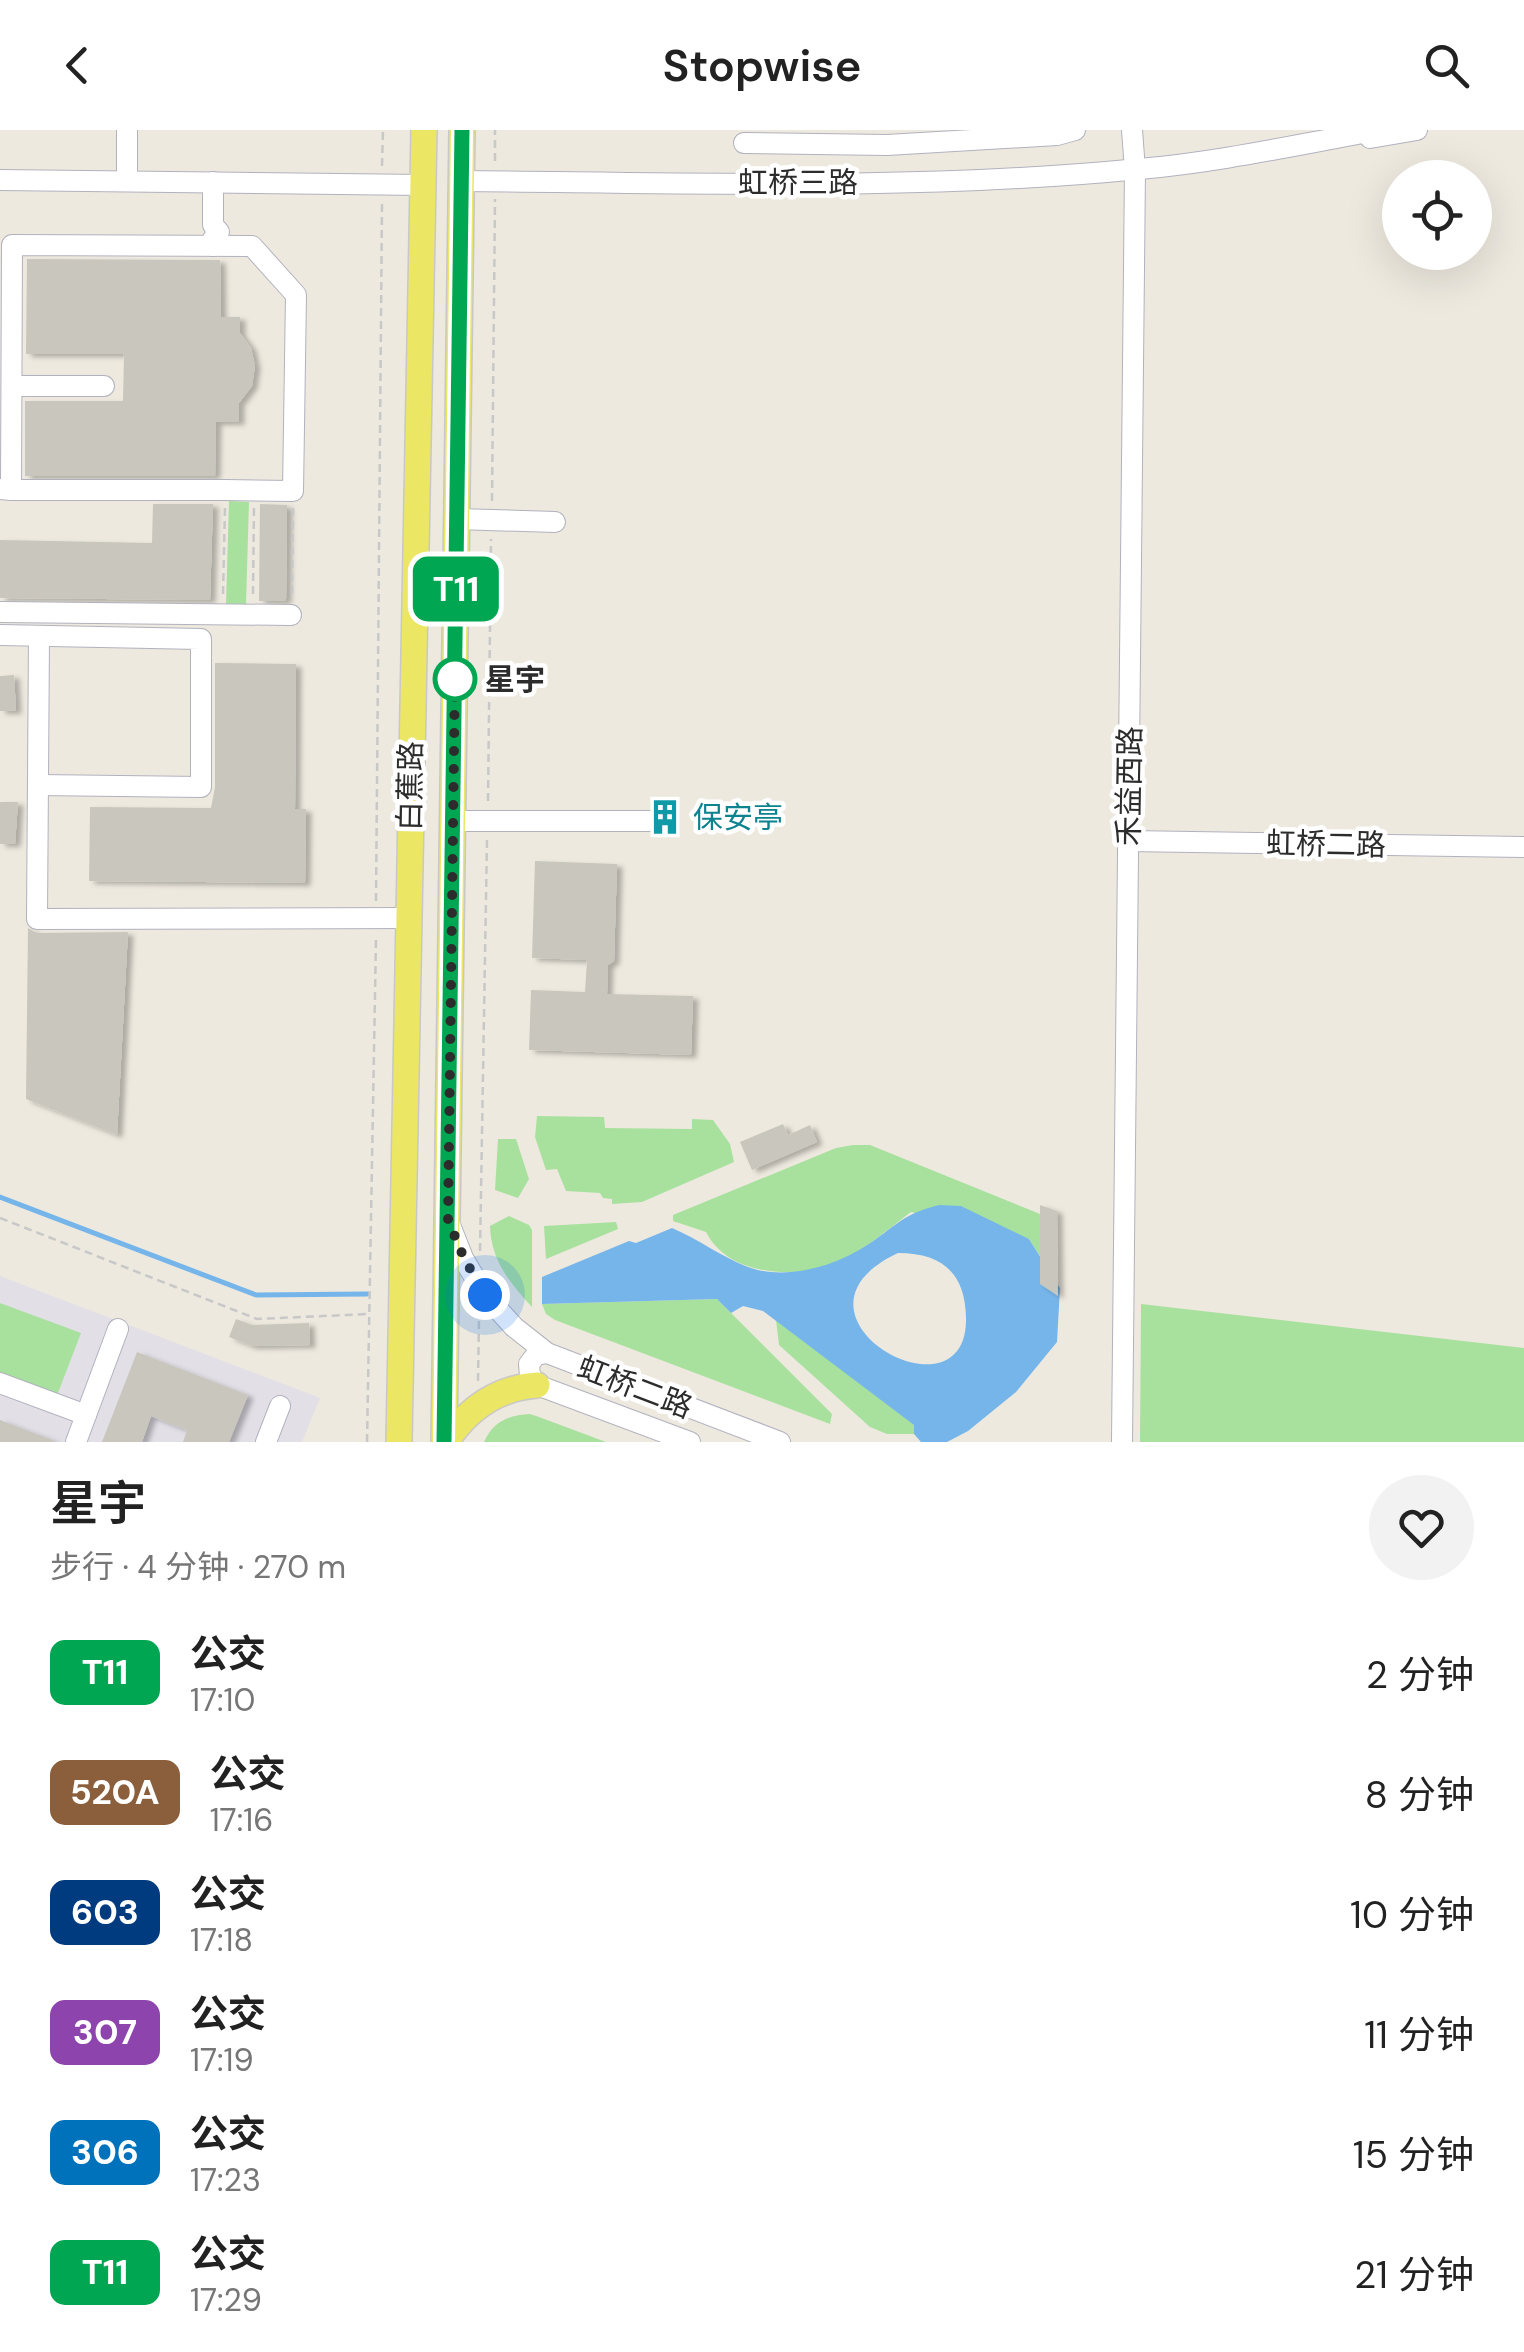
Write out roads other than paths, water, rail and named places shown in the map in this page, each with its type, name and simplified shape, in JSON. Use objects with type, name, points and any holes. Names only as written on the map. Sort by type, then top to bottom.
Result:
[{"type":"main road","name":"白蕉路","points":[[398,1442],[424,130]]},
{"type":"main road","name":"白蕉路","points":[[445,1442],[462,130]]},
{"type":"main road","points":[[445,1442],[478,1406],[510,1389],[538,1385]]},
{"type":"street","points":[[127,130],[127,182]]},
{"type":"street","points":[[744,183],[744,136],[887,145],[1057,135],[1074,130]]},
{"type":"street","name":"禾益西路","points":[[1122,1442],[1135,170],[1132,130]]},
{"type":"street","name":"虹桥三路","points":[[1135,170],[1197,163],[1380,130]]},
{"type":"street","name":"虹桥三路","points":[[461,180],[744,183],[940,180],[1198,169],[1417,130]]},
{"type":"street","points":[[0,180],[423,185]]},
{"type":"street","points":[[213,236],[214,182]]},
{"type":"street","points":[[213,236],[252,246],[296,295],[293,491],[6,490],[6,409],[12,386],[12,246],[213,236]]},
{"type":"street","points":[[12,386],[104,386]]},
{"type":"street","points":[[457,519],[555,522]]},
{"type":"street","points":[[0,612],[291,615]]},
{"type":"street","points":[[0,635],[201,639],[202,786],[38,785]]},
{"type":"street","points":[[39,636],[36,920],[408,918]]},
{"type":"street","points":[[453,821],[650,821]]},
{"type":"street","name":"虹桥二路","points":[[1128,840],[1524,847]]},
{"type":"street","name":"虹桥二路","points":[[448,1220],[480,1287],[514,1326],[547,1353],[780,1442]]},
{"type":"street","points":[[76,1442],[118,1329]]},
{"type":"street","points":[[538,1385],[530,1376],[529,1364],[536,1355],[547,1353]]},
{"type":"street","points":[[0,1382],[86,1415]]},
{"type":"street","name":"虹桥二路","points":[[538,1385],[690,1442]]},
{"type":"street","points":[[266,1442],[280,1406]]},
{"type":"water","points":[[961,1206],[1029,1239],[1060,1288],[1057,1342],[1016,1392],[968,1431],[947,1442],[921,1442],[914,1434],[914,1425],[763,1311],[743,1306],[731,1313],[717,1299],[542,1304],[542,1277],[629,1241],[636,1243],[672,1228],[748,1267],[790,1272],[820,1267],[847,1256],[925,1209]],"holes":[[[898,1253],[913,1254],[948,1268],[965,1301],[959,1349],[938,1363],[911,1362],[884,1350],[862,1330],[853,1305],[863,1278]]]},
{"type":"waterway","points":[[0,1197],[256,1295],[367,1294]]},
{"type":"place","name":"星宇","points":[[455,679]]},
{"type":"place","name":"保安亭","points":[[665,817]]}]
